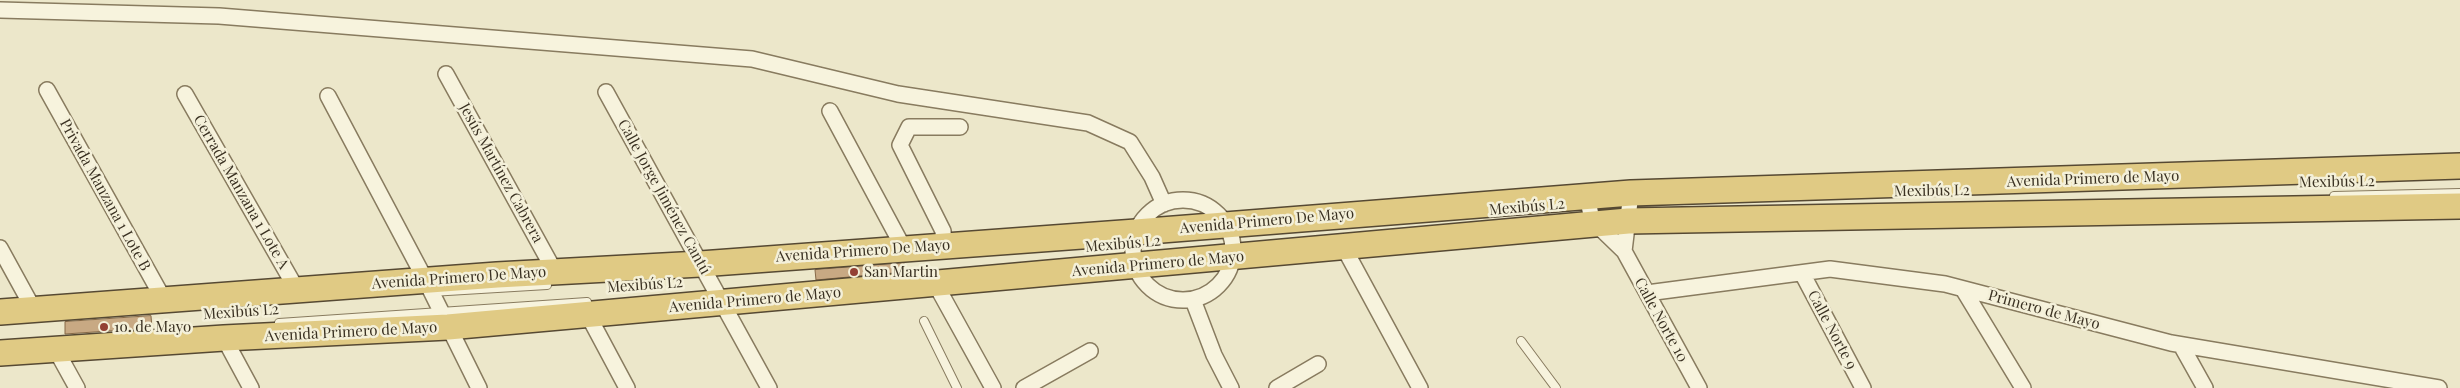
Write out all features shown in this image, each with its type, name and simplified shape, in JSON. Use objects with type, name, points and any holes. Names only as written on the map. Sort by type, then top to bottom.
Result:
[{"type":"highway","name":"Avenida Primero de Mayo","points":[[1727,191],[2460,166]]},
{"type":"highway","name":"Avenida Primero De Mayo","points":[[0,312],[297,290],[426,289],[557,278],[704,272],[910,252],[945,252],[1227,228],[1590,211],[1629,208],[1727,191]]},
{"type":"highway","name":"Avenida Primero De Mayo","points":[[1629,208],[1731,219],[2460,206]]},
{"type":"highway","name":"Avenida Primero de Mayo","points":[[0,353],[224,338],[714,297],[935,283],[1134,261],[1352,241],[1590,211]]},
{"type":"street","name":"Avenida Primero De Mayo","points":[[0,10],[219,16],[752,59],[898,94],[1088,123],[1130,142],[1152,177],[1164,204]]},
{"type":"street","name":"Jesús Martínez Cabrera","points":[[446,74],[557,278]]},
{"type":"street","name":"Privada Manzana 1 Lote B","points":[[47,90],[164,300]]},
{"type":"street","name":"Calle Jorge Jiménez Cantú","points":[[606,92],[704,272],[714,297],[769,388]]},
{"type":"street","name":"Cerrada Manzana 1 Lote A","points":[[185,94],[297,290]]},
{"type":"street","points":[[328,96],[426,289],[445,319],[479,388]]},
{"type":"street","points":[[830,111],[910,252]]},
{"type":"street","points":[[945,252],[942,231],[900,144],[909,127],[960,127]]},
{"type":"street","points":[[1177,200],[1191,201],[1204,205],[1216,213],[1227,228],[1232,253],[1225,277],[1211,292],[1193,300],[1168,299],[1147,286],[1134,261],[1135,237],[1152,210],[1177,200]]},
{"type":"street","points":[[1624,252],[1629,208]]},
{"type":"street","name":"Calle Norte 10","points":[[1590,211],[1624,252],[1699,388]]},
{"type":"street","points":[[1352,241],[1420,388]]},
{"type":"street","points":[[0,248],[34,310]]},
{"type":"street","name":"Primero de Mayo","points":[[1647,293],[1830,269],[1945,284],[2181,345],[2378,383],[2439,388]]},
{"type":"street","name":"Calle Norte 9","points":[[1802,273],[1862,388]]},
{"type":"street","points":[[935,283],[993,388]]},
{"type":"street","points":[[1963,289],[2023,388]]},
{"type":"street","points":[[1193,300],[1214,355],[1231,388]]},
{"type":"street","points":[[593,308],[627,388]]},
{"type":"street","points":[[224,338],[251,388]]},
{"type":"street","points":[[2181,345],[2205,388]]},
{"type":"street","points":[[56,350],[77,388]]},
{"type":"street","points":[[1024,388],[1090,351]]},
{"type":"street","points":[[1277,388],[1318,364]]},
{"type":"lane","name":"Mexibús L2","points":[[2114,186],[2460,173]]},
{"type":"lane","name":"Mexibús L2","points":[[2322,196],[2460,193]]},
{"type":"lane","points":[[1227,228],[1327,226]]},
{"type":"lane","points":[[1372,235],[1392,233]]},
{"type":"lane","name":"Mexibús L2","points":[[1104,243],[1135,237]]},
{"type":"lane","name":"Mexibús L2","points":[[1064,246],[1074,246]]},
{"type":"lane","points":[[1015,250],[1025,249]]},
{"type":"lane","points":[[945,252],[976,253]]},
{"type":"lane","points":[[867,261],[877,260]]},
{"type":"lane","name":"Mexibús L2","points":[[714,297],[1134,261]]},
{"type":"lane","points":[[818,264],[828,264]]},
{"type":"lane","name":"Mexibús L2","points":[[274,323],[445,319]]},
{"type":"lane","points":[[924,321],[957,388]]},
{"type":"lane","points":[[1521,341],[1556,388]]},
{"type":"building","points":[[904,263],[904,272],[816,280],[815,270]]},
{"type":"building","points":[[151,316],[152,328],[65,334],[65,322]]},
{"type":"place","name":"San Martin","points":[[854,272]]},
{"type":"place","name":"1o. de Mayo","points":[[104,327]]}]
